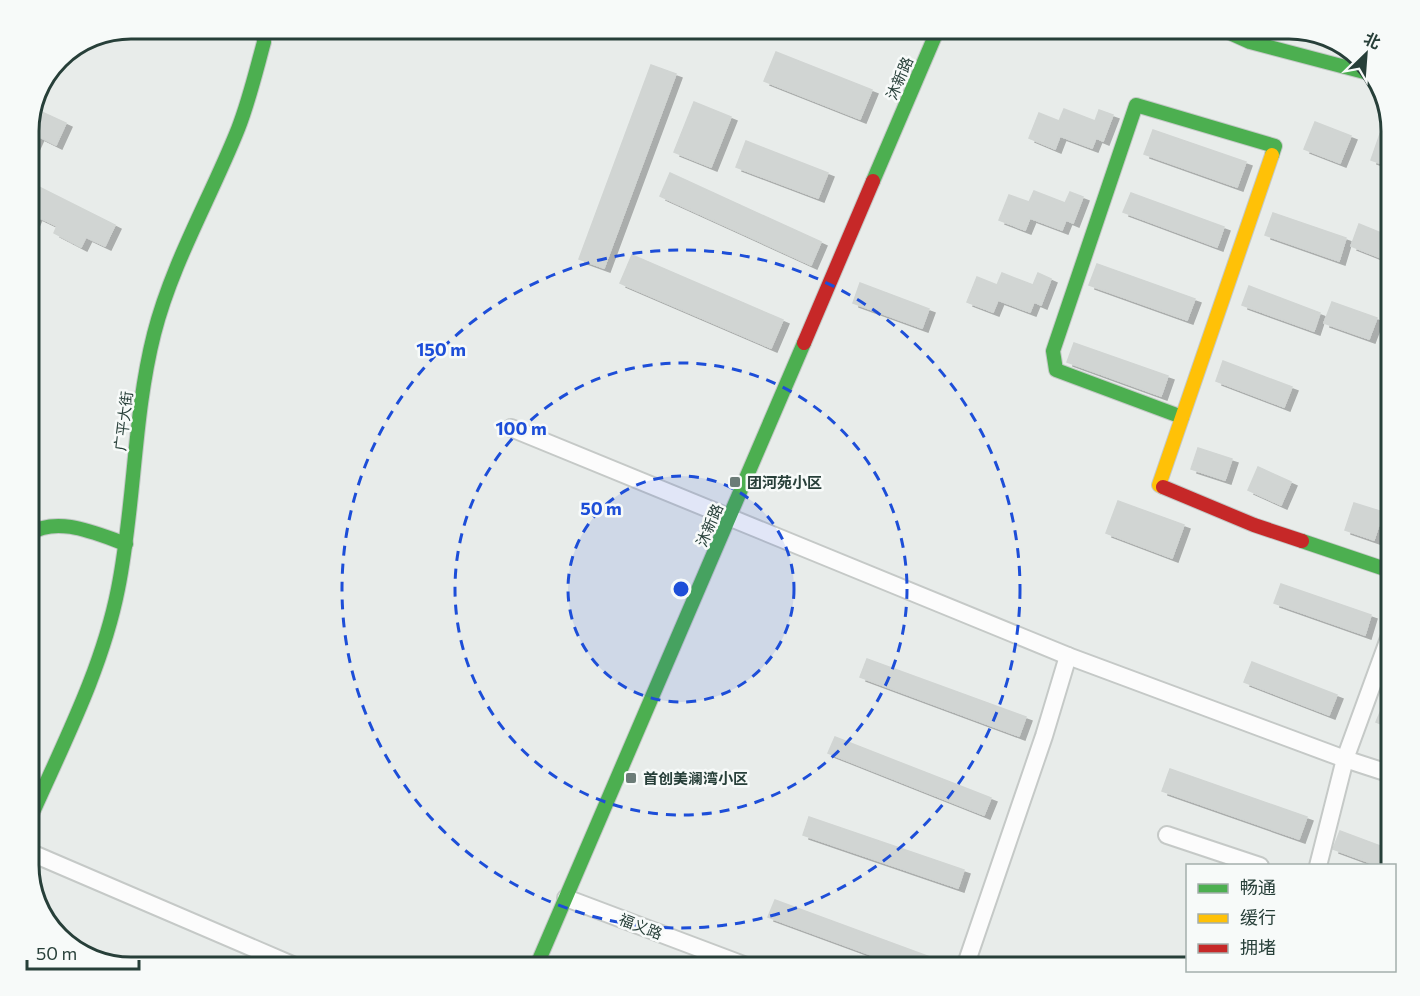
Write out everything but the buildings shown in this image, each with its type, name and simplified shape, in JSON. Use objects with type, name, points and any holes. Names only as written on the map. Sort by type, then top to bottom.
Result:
[{"type":"street","name":"广平大街","points":[[39,798],[98,663],[118,591],[126,544],[141,405],[156,322],[239,127],[264,39]]},
{"type":"street","name":"沐新路","points":[[541,957],[934,39]]},
{"type":"street","points":[[1244,39],[1336,65]]},
{"type":"street","points":[[1182,417],[1056,370],[1053,351],[1136,105],[1275,146],[1159,485],[1254,525],[1381,567]]},
{"type":"street","points":[[511,428],[1068,656],[1381,770]]},
{"type":"street","points":[[39,528],[55,524],[126,544]]},
{"type":"street","points":[[969,957],[1044,736],[1068,656]]},
{"type":"street","points":[[1319,864],[1345,759],[1381,662]]},
{"type":"street","points":[[1167,835],[1254,864]]},
{"type":"street","points":[[39,856],[272,957]]},
{"type":"street","name":"福义路","points":[[566,898],[720,957]]},
{"type":"traffic: fast","points":[[39,799],[92,678],[111,619],[124,557],[142,397],[154,334],[181,256],[242,118],[264,39]]},
{"type":"traffic: fast","points":[[873,181],[934,39]]},
{"type":"traffic: fast","points":[[1243,39],[1336,65]]},
{"type":"traffic: fast","points":[[1182,417],[1056,370],[1053,351],[1136,105],[1275,146],[1272,155]]},
{"type":"traffic: fast","points":[[540,957],[804,343]]},
{"type":"traffic: fast","points":[[39,529],[52,526],[78,528],[126,544]]},
{"type":"traffic: fast","points":[[1302,541],[1381,568]]},
{"type":"traffic: slow","points":[[1163,487],[1159,485],[1272,155]]},
{"type":"traffic: jam","points":[[804,343],[873,181]]},
{"type":"traffic: jam","points":[[1163,487],[1254,525],[1302,541]]},
{"type":"place","name":"团河苑小区","points":[[735,482]]},
{"type":"place","name":"首创美澜湾小区","points":[[631,778]]}]
